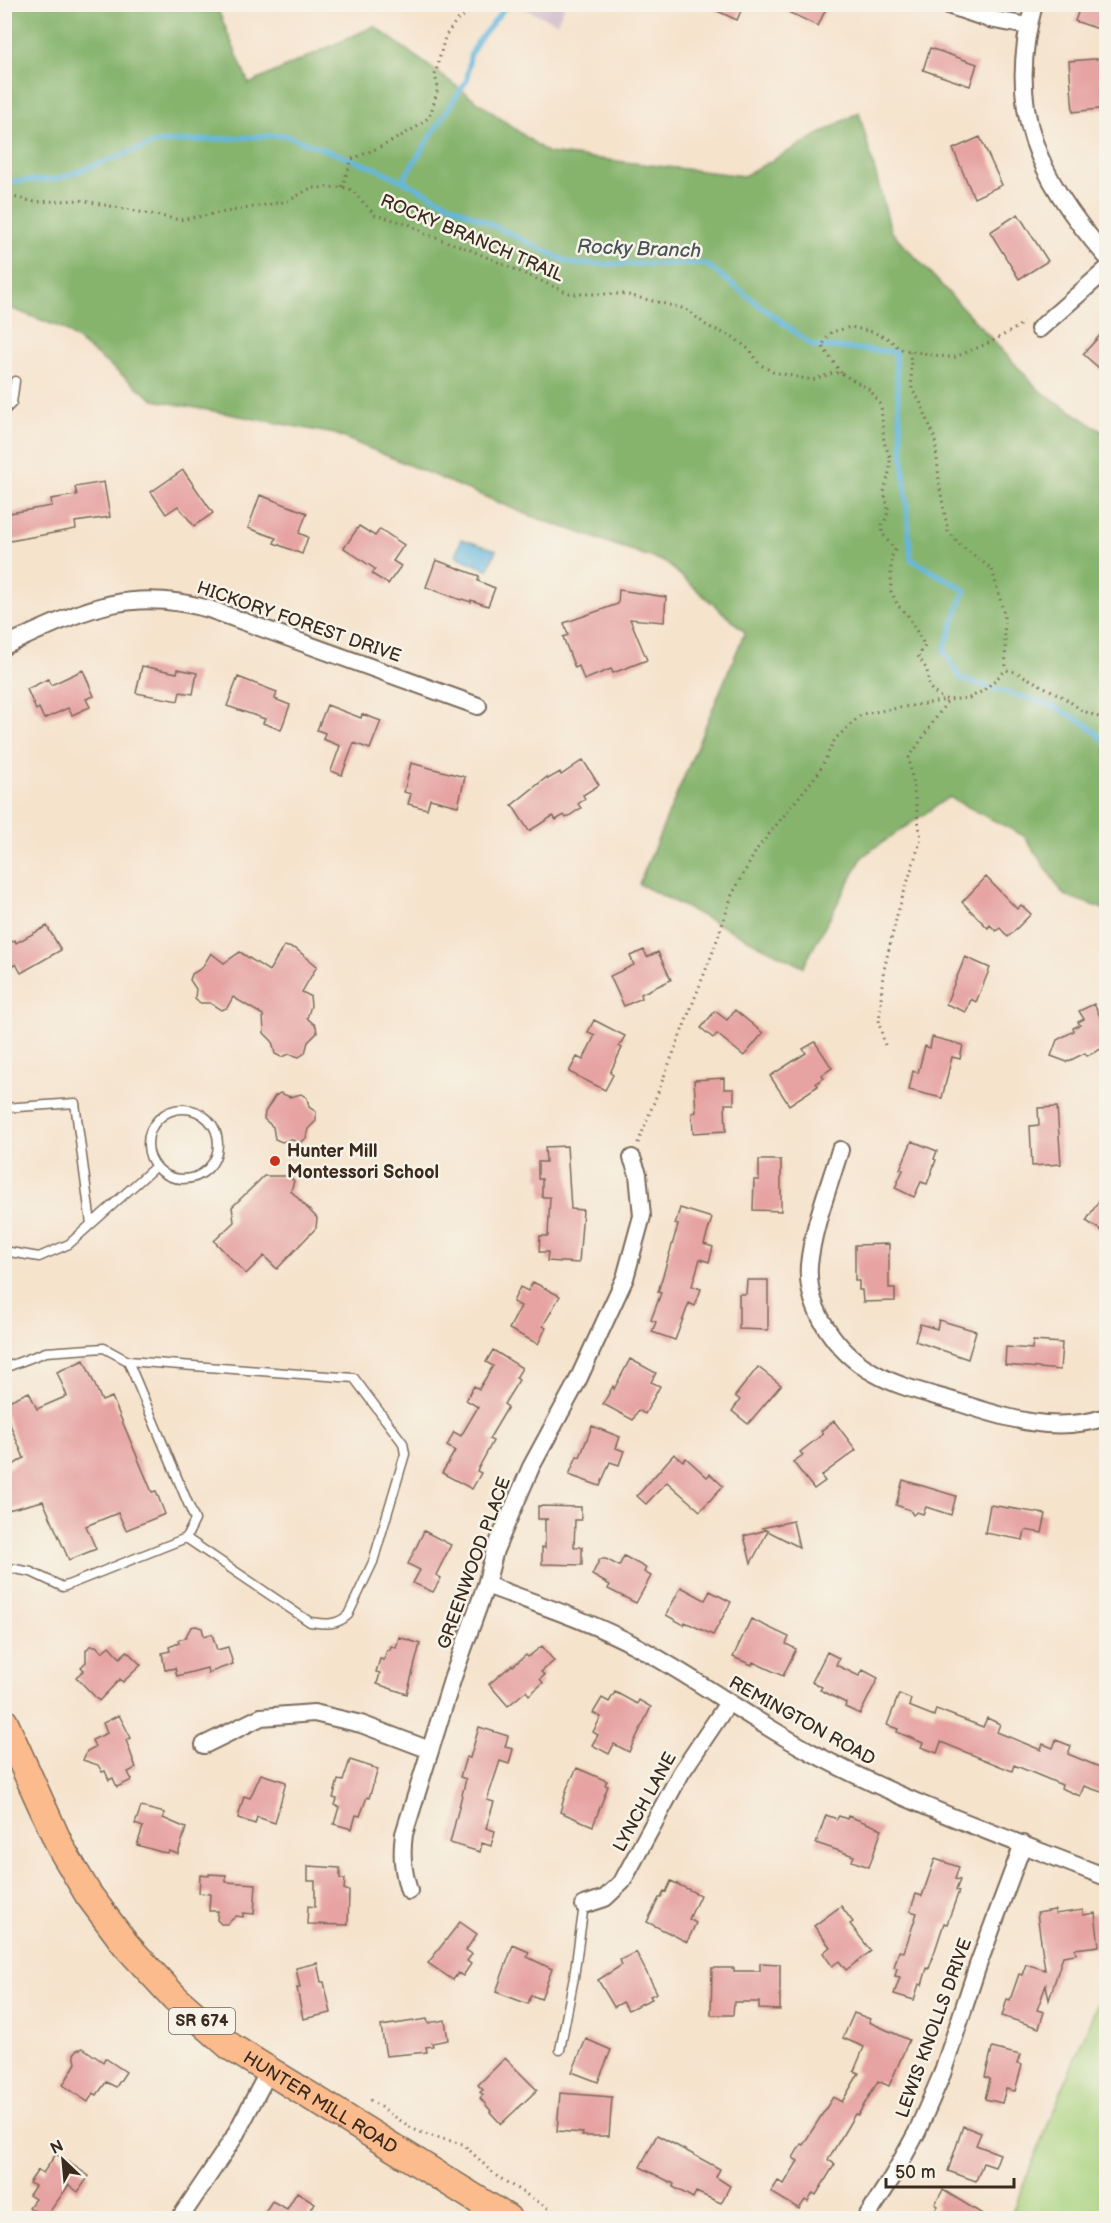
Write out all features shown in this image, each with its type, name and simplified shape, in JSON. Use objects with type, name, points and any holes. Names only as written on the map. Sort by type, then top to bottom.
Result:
[{"type":"main road","name":"HUNTER MILL ROAD","points":[[4,1722],[61,1848],[88,1894],[145,1968],[175,1998],[231,2047],[507,2218]]},
{"type":"street","points":[[945,4],[989,19],[1028,26]]},
{"type":"street","points":[[1035,4],[1028,26],[1024,57],[1024,88],[1028,120],[1036,150],[1065,206],[1107,256]]},
{"type":"street","points":[[1039,329],[1107,270]]},
{"type":"street","name":"HICKORY FOREST DRIVE","points":[[4,646],[83,610],[110,603],[161,599],[190,603],[208,609],[478,706]]},
{"type":"street","points":[[840,1150],[823,1206],[809,1267],[811,1288],[817,1309],[826,1329],[839,1347],[872,1372],[893,1382],[1011,1419],[1041,1425],[1067,1425],[1107,1417]]},
{"type":"street","name":"GREENWOOD PLACE","points":[[409,1891],[403,1873],[401,1854],[404,1834],[453,1677],[486,1585],[495,1550],[531,1467],[582,1373],[625,1278],[642,1216],[638,1174],[632,1158]]},
{"type":"street","name":"REMINGTON ROAD","points":[[486,1585],[592,1625],[636,1646],[809,1751],[863,1779],[1107,1877]]},
{"type":"street","name":"LYNCH LANE","points":[[584,1905],[605,1898],[622,1882],[681,1773],[728,1703]]},
{"type":"street","points":[[204,1745],[261,1717],[314,1713],[361,1724],[430,1750]]},
{"type":"street","name":"LEWIS KNOLLS DRIVE","points":[[866,2218],[893,2176],[917,2132],[942,2074],[978,1965],[1023,1844]]},
{"type":"street","points":[[180,2218],[233,2139],[269,2071]]},
{"type":"lane","points":[[4,411],[12,403],[15,381]]},
{"type":"lane","points":[[4,1108],[75,1103],[91,1224]]},
{"type":"lane","points":[[185,1108],[207,1117],[214,1126],[219,1148],[208,1169],[187,1179],[165,1174],[156,1166],[150,1156],[149,1133],[154,1123],[163,1114],[173,1109],[185,1108]]},
{"type":"lane","points":[[4,1251],[39,1257],[69,1244],[156,1166]]},
{"type":"lane","points":[[4,1368],[46,1352],[104,1348],[128,1361],[354,1378],[403,1443],[405,1454],[373,1562],[348,1615],[341,1621],[328,1625],[310,1622],[186,1538]]},
{"type":"lane","points":[[4,1568],[31,1572],[63,1587],[186,1538],[195,1520],[128,1361]]},
{"type":"lane","points":[[560,2050],[574,1977],[584,1905]]},
{"type":"path","points":[[4,200],[14,197],[35,202],[80,200],[180,220],[288,201],[311,188],[342,187],[352,159],[385,145],[420,125],[430,116],[438,88],[435,75],[445,37],[456,21],[468,12],[473,4]]},
{"type":"path","name":"ROCKY BRANCH TRAIL","points":[[342,187],[352,190],[375,215],[409,224],[425,234],[468,249],[571,294],[624,294],[686,309],[706,326],[733,337],[751,351],[759,364],[773,372],[812,380],[833,373],[841,374]]},
{"type":"path","points":[[948,700],[938,696],[929,687],[927,670],[918,656],[925,646],[907,614],[898,606],[891,591],[891,558],[894,550],[882,533],[882,525],[887,517],[888,507],[884,492],[890,469],[890,457],[884,442],[881,405],[870,390],[841,374],[822,346],[831,332],[850,327],[873,332],[889,339],[900,348],[910,351],[955,357],[1018,327],[1024,319]]},
{"type":"path","points":[[632,1158],[710,960],[732,895],[757,849],[819,772],[835,739],[862,714],[969,698],[983,691],[1006,670],[1004,614],[992,569],[961,546],[948,531],[940,489],[935,439],[920,401],[912,390],[910,351]]},
{"type":"path","points":[[1006,670],[1016,672],[1065,698],[1081,710],[1107,720]]},
{"type":"path","points":[[885,1045],[879,1024],[884,974],[897,915],[921,839],[909,758],[948,700]]},
{"type":"path","points":[[370,2100],[413,2129],[463,2144],[495,2175],[564,2218]]},
{"type":"shaded area","points":[[524,4],[565,5],[557,23],[522,8]]},
{"type":"green space","points":[[4,5],[216,5],[249,84],[374,26],[548,153],[744,176],[859,112],[891,231],[1040,391],[1106,434],[1106,910],[1064,895],[1024,836],[949,797],[863,856],[803,967],[639,884],[745,632],[665,562],[531,516],[335,434],[154,400],[62,328],[5,306]]},
{"type":"green space","points":[[1106,1982],[1106,2218],[1010,2218]]},
{"type":"water","points":[[461,539],[496,550],[488,570],[456,556]]},
{"type":"building","points":[[702,4],[744,4],[737,20]]},
{"type":"building","points":[[771,4],[828,4],[818,26]]},
{"type":"building","points":[[1081,4],[1107,4],[1107,32],[1075,21]]},
{"type":"building","points":[[930,48],[977,64],[970,86],[923,70]]},
{"type":"building","points":[[1107,58],[1107,108],[1073,112],[1069,61]]},
{"type":"building","points":[[980,137],[1002,185],[974,198],[953,149]]},
{"type":"building","points":[[1018,214],[1048,261],[1019,279],[990,232]]},
{"type":"building","points":[[1107,328],[1107,375],[1083,354]]},
{"type":"building","points":[[183,470],[213,513],[194,526],[178,506],[166,514],[151,492]]},
{"type":"building","points":[[104,482],[110,517],[75,522],[76,529],[4,542],[4,514],[52,506],[51,499],[77,495],[75,487]]},
{"type":"building","points":[[260,495],[307,513],[299,533],[308,537],[302,554],[274,543],[276,538],[248,528]]},
{"type":"building","points":[[359,526],[375,536],[380,529],[404,545],[393,561],[401,566],[388,584],[372,574],[375,569],[344,548]]},
{"type":"building","points":[[436,560],[479,576],[478,581],[495,588],[488,606],[471,600],[471,602],[461,600],[426,587]]},
{"type":"building","points":[[619,590],[666,597],[664,622],[630,619],[647,660],[613,673],[611,669],[584,680],[579,666],[575,668],[563,637],[568,635],[564,623],[618,604]]},
{"type":"building","points":[[142,666],[177,673],[178,669],[197,673],[193,694],[180,692],[178,701],[136,693]]},
{"type":"building","points":[[83,670],[94,696],[86,699],[90,707],[72,715],[68,708],[44,719],[39,708],[36,710],[27,689],[48,679],[51,685]]},
{"type":"building","points":[[238,677],[277,692],[275,699],[290,705],[281,730],[263,723],[265,719],[227,706]]},
{"type":"building","points":[[327,705],[361,718],[362,714],[381,721],[370,749],[354,743],[342,775],[331,771],[340,746],[323,739],[325,733],[317,730]]},
{"type":"building","points":[[583,760],[599,785],[583,795],[585,799],[578,804],[581,808],[566,818],[564,815],[556,820],[553,816],[529,831],[512,805],[547,777],[548,779],[560,772],[561,775]]},
{"type":"building","points":[[411,763],[465,777],[458,806],[430,799],[427,809],[408,804],[411,794],[404,792]]},
{"type":"building","points":[[986,877],[1017,909],[1021,905],[1031,914],[1008,937],[1000,928],[996,931],[990,925],[988,928],[962,902]]},
{"type":"building","points":[[47,926],[61,950],[21,973],[16,964],[4,971],[4,946],[15,940],[16,943]]},
{"type":"building","points":[[284,946],[296,949],[317,966],[302,992],[310,996],[311,1006],[307,1018],[316,1026],[317,1033],[308,1042],[305,1053],[299,1057],[290,1054],[281,1057],[275,1054],[272,1041],[264,1033],[263,1015],[233,997],[227,1008],[221,1010],[210,1003],[200,1003],[195,998],[196,989],[190,980],[192,974],[202,968],[211,953],[224,963],[240,952],[269,971]]},
{"type":"building","points":[[644,950],[647,957],[658,952],[671,980],[641,994],[642,998],[624,1006],[610,976],[634,965],[630,956]]},
{"type":"building","points":[[965,957],[990,968],[976,1002],[971,999],[966,1012],[946,1004]]},
{"type":"building","points":[[1094,1004],[1107,1031],[1107,1046],[1087,1056],[1085,1053],[1067,1062],[1051,1056],[1057,1040],[1074,1031],[1073,1028],[1080,1025],[1078,1022],[1084,1019],[1079,1011]]},
{"type":"building","points":[[735,1010],[763,1033],[744,1056],[717,1034],[713,1038],[701,1028],[715,1011],[727,1020]]},
{"type":"building","points":[[594,1020],[625,1036],[619,1046],[622,1048],[610,1073],[613,1075],[605,1090],[569,1072],[577,1057],[583,1060],[595,1035],[588,1032]]},
{"type":"building","points":[[932,1037],[963,1045],[960,1059],[952,1057],[942,1098],[909,1090],[913,1071],[918,1073],[925,1046],[930,1048]]},
{"type":"building","points":[[815,1042],[832,1068],[822,1075],[824,1078],[816,1083],[818,1086],[789,1105],[770,1076],[806,1053],[803,1049]]},
{"type":"building","points":[[724,1078],[724,1089],[734,1089],[734,1104],[725,1104],[726,1131],[693,1133],[692,1113],[696,1112],[694,1080]]},
{"type":"building","points":[[280,1093],[290,1097],[301,1094],[307,1098],[309,1107],[316,1112],[316,1121],[308,1129],[306,1139],[299,1143],[290,1139],[282,1142],[275,1139],[273,1127],[264,1119],[265,1112],[275,1096]]},
{"type":"building","points":[[1057,1107],[1061,1164],[1032,1166],[1030,1126],[1039,1125],[1038,1108]]},
{"type":"building","points":[[912,1141],[937,1151],[927,1184],[921,1182],[914,1197],[895,1188]]},
{"type":"building","points":[[567,1146],[571,1209],[583,1210],[579,1263],[547,1261],[548,1252],[539,1252],[540,1236],[548,1236],[550,1197],[542,1197],[542,1179],[538,1179],[538,1162],[546,1162],[545,1147]]},
{"type":"building","points":[[759,1160],[781,1160],[781,1211],[753,1210],[754,1180],[759,1180]]},
{"type":"building","points":[[264,1176],[289,1176],[294,1181],[291,1191],[317,1218],[316,1228],[277,1269],[264,1256],[246,1274],[214,1241],[234,1222],[232,1207]]},
{"type":"building","points":[[1107,1188],[1107,1234],[1086,1221]]},
{"type":"building","points":[[680,1208],[712,1218],[704,1244],[713,1247],[709,1262],[700,1259],[692,1286],[701,1289],[695,1306],[689,1303],[675,1340],[652,1332],[656,1322],[651,1320],[661,1293],[658,1292],[678,1225],[675,1224]]},
{"type":"building","points":[[889,1244],[889,1288],[895,1288],[895,1301],[863,1302],[859,1281],[855,1281],[855,1245]]},
{"type":"building","points":[[747,1280],[768,1280],[768,1330],[739,1329],[739,1294],[746,1294]]},
{"type":"building","points":[[533,1282],[560,1296],[543,1326],[546,1328],[538,1344],[509,1329],[521,1306],[513,1302],[520,1287],[528,1291]]},
{"type":"building","points":[[939,1320],[976,1331],[968,1359],[915,1341],[920,1324],[937,1329]]},
{"type":"building","points":[[1033,1341],[1062,1343],[1060,1370],[1005,1365],[1006,1347],[1032,1349]]},
{"type":"building","points":[[493,1350],[522,1368],[516,1378],[519,1380],[504,1404],[508,1407],[489,1439],[493,1441],[477,1471],[481,1473],[472,1489],[442,1473],[455,1451],[447,1446],[454,1432],[461,1436],[478,1407],[466,1400],[474,1386],[479,1389],[493,1366],[486,1362]]},
{"type":"building","points":[[630,1359],[656,1373],[651,1382],[660,1386],[645,1414],[638,1410],[633,1420],[603,1404]]},
{"type":"building","points":[[84,1360],[102,1401],[112,1397],[152,1492],[156,1491],[165,1514],[126,1530],[118,1513],[86,1526],[96,1549],[69,1560],[43,1501],[4,1511],[4,1471],[24,1458],[4,1410],[4,1403],[29,1392],[37,1409],[67,1396],[57,1372]]},
{"type":"building","points":[[758,1367],[781,1385],[748,1424],[732,1411],[740,1400],[735,1396]]},
{"type":"building","points":[[834,1421],[856,1450],[821,1476],[825,1481],[814,1489],[793,1462],[803,1455],[800,1452],[823,1434],[821,1431]]},
{"type":"building","points":[[592,1426],[620,1437],[616,1448],[624,1451],[619,1465],[610,1462],[600,1486],[569,1475],[577,1456],[580,1457]]},
{"type":"building","points":[[674,1454],[683,1461],[686,1458],[707,1477],[710,1474],[723,1486],[700,1511],[667,1482],[646,1504],[637,1496]]},
{"type":"building","points":[[903,1480],[956,1496],[951,1515],[926,1507],[923,1514],[917,1512],[913,1515],[910,1510],[896,1505]]},
{"type":"building","points":[[990,1505],[1046,1514],[1042,1533],[1025,1530],[1023,1540],[985,1533]]},
{"type":"building","points":[[538,1506],[581,1507],[581,1520],[575,1520],[574,1547],[582,1547],[582,1565],[542,1564],[542,1547],[545,1548],[545,1520],[548,1519],[538,1519]]},
{"type":"building","points":[[793,1521],[799,1547],[768,1531],[751,1563],[744,1536],[766,1530],[762,1528]]},
{"type":"building","points":[[424,1531],[451,1545],[436,1575],[441,1578],[433,1592],[413,1583],[420,1570],[408,1564]]},
{"type":"building","points":[[624,1556],[646,1568],[644,1572],[651,1576],[636,1603],[608,1589],[610,1585],[592,1575],[600,1559],[606,1559],[619,1566]]},
{"type":"building","points":[[681,1587],[705,1600],[710,1591],[731,1602],[713,1635],[685,1622],[684,1625],[666,1615]]},
{"type":"building","points":[[751,1619],[789,1637],[786,1644],[796,1649],[783,1676],[753,1662],[752,1665],[733,1657]]},
{"type":"building","points":[[191,1627],[202,1628],[204,1636],[212,1634],[217,1650],[228,1647],[233,1664],[208,1673],[207,1668],[177,1676],[175,1668],[165,1670],[162,1653],[170,1651],[169,1647],[179,1643],[178,1640],[185,1638]]},
{"type":"building","points":[[399,1637],[420,1644],[407,1694],[377,1684],[380,1673],[376,1672],[380,1659],[384,1660],[391,1646],[396,1648]]},
{"type":"building","points":[[90,1646],[96,1646],[102,1652],[109,1646],[120,1658],[127,1651],[141,1665],[123,1682],[120,1679],[99,1701],[76,1677],[84,1670],[81,1667],[86,1662],[86,1650]]},
{"type":"building","points":[[542,1646],[554,1661],[541,1672],[545,1675],[540,1679],[543,1683],[529,1695],[526,1691],[508,1706],[489,1684],[512,1665],[526,1655],[528,1657]]},
{"type":"building","points":[[827,1652],[839,1658],[836,1665],[859,1676],[863,1670],[878,1678],[860,1714],[845,1707],[846,1703],[820,1690],[822,1687],[812,1682]]},
{"type":"building","points":[[615,1692],[637,1704],[639,1700],[651,1707],[629,1752],[614,1744],[609,1754],[592,1745],[598,1735],[593,1732],[601,1717],[593,1713],[602,1698],[609,1702]]},
{"type":"building","points":[[899,1694],[911,1699],[909,1706],[934,1716],[936,1709],[983,1727],[987,1718],[1000,1724],[997,1732],[1041,1750],[1043,1744],[1053,1748],[1056,1740],[1071,1746],[1068,1754],[1107,1770],[1107,1794],[1084,1786],[1080,1796],[1061,1788],[1062,1785],[1014,1765],[1012,1771],[941,1742],[937,1753],[921,1747],[923,1743],[887,1725]]},
{"type":"building","points":[[119,1715],[131,1738],[126,1740],[136,1768],[128,1772],[132,1780],[117,1787],[113,1778],[109,1780],[105,1771],[102,1772],[98,1765],[83,1760],[87,1751],[95,1747],[92,1740],[107,1733],[103,1723]]},
{"type":"building","points":[[479,1727],[508,1736],[505,1747],[513,1749],[509,1764],[500,1761],[487,1800],[494,1802],[486,1828],[495,1831],[491,1846],[482,1843],[480,1852],[450,1843],[466,1779],[460,1777],[466,1757],[470,1758]]},
{"type":"building","points":[[350,1760],[378,1769],[369,1798],[367,1797],[360,1816],[356,1815],[352,1829],[334,1824],[339,1807],[335,1805],[337,1799],[333,1798],[338,1780],[343,1781]]},
{"type":"building","points":[[577,1768],[607,1781],[605,1785],[608,1786],[593,1826],[560,1812],[567,1788]]},
{"type":"building","points":[[261,1774],[286,1782],[275,1823],[257,1817],[255,1824],[238,1818],[244,1796],[250,1798]]},
{"type":"building","points":[[141,1807],[165,1813],[163,1818],[186,1828],[178,1854],[137,1845],[143,1827],[135,1824]]},
{"type":"building","points":[[826,1815],[837,1819],[839,1816],[847,1819],[848,1816],[882,1829],[869,1867],[852,1861],[854,1856],[816,1843]]},
{"type":"building","points":[[935,1859],[959,1867],[955,1879],[960,1880],[956,1890],[959,1891],[947,1924],[944,1923],[929,1969],[927,1968],[922,1985],[919,1984],[914,2000],[894,1994],[900,1977],[895,1976],[897,1968],[894,1967],[899,1951],[904,1952],[917,1913],[910,1911],[916,1894],[922,1896]]},
{"type":"building","points":[[308,1866],[340,1868],[340,1879],[345,1879],[344,1889],[349,1891],[348,1925],[307,1924],[308,1906],[315,1907],[315,1881],[308,1881]]},
{"type":"building","points":[[209,1874],[226,1875],[226,1882],[256,1884],[254,1914],[243,1913],[243,1917],[236,1916],[227,1924],[221,1924],[217,1920],[218,1911],[209,1911],[210,1894],[199,1893],[200,1875],[209,1876]]},
{"type":"building","points":[[671,1881],[700,1895],[689,1919],[696,1923],[687,1942],[647,1922]]},
{"type":"building","points":[[841,1906],[853,1922],[850,1924],[871,1951],[846,1970],[839,1961],[832,1966],[823,1953],[830,1947],[814,1926]]},
{"type":"building","points":[[1055,1910],[1055,1914],[1083,1910],[1083,1915],[1095,1913],[1099,1946],[1075,1949],[1076,1954],[1063,1956],[1049,2000],[1046,1985],[1037,2010],[1044,2012],[1039,2028],[1002,2016],[1007,1999],[1010,2000],[1019,1974],[1022,1975],[1026,1964],[1045,1970],[1037,1913]]},
{"type":"building","points":[[460,1922],[477,1934],[466,1950],[472,1954],[467,1961],[471,1964],[463,1976],[458,1973],[453,1980],[428,1963]]},
{"type":"building","points":[[513,1945],[529,1952],[527,1957],[552,1969],[541,1999],[531,1995],[528,2004],[496,1992]]},
{"type":"building","points":[[636,1952],[657,1993],[650,1996],[652,1999],[628,2010],[623,2002],[614,2007],[598,1980],[622,1965],[620,1960]]},
{"type":"building","points":[[317,1963],[331,2013],[303,2019],[296,1968]]},
{"type":"building","points":[[760,1963],[780,1964],[780,2010],[759,2009],[759,2002],[734,2002],[733,2015],[711,2015],[712,1968],[760,1971]]},
{"type":"building","points":[[854,2013],[909,2040],[889,2086],[878,2081],[828,2160],[835,2164],[816,2195],[813,2193],[808,2202],[805,2200],[799,2209],[771,2192],[778,2181],[784,2184],[798,2161],[793,2158],[833,2097],[842,2102],[859,2073],[854,2071],[864,2047],[843,2038]]},
{"type":"building","points":[[427,2019],[428,2023],[445,2020],[448,2040],[432,2043],[433,2046],[426,2047],[427,2052],[386,2056],[381,2026]]},
{"type":"building","points":[[586,2039],[611,2050],[598,2082],[572,2072]]},
{"type":"building","points":[[83,2048],[103,2062],[105,2058],[126,2072],[116,2087],[106,2082],[97,2095],[93,2093],[88,2102],[63,2085],[76,2063],[74,2054]]},
{"type":"building","points":[[992,2048],[1020,2055],[1017,2064],[1022,2065],[1015,2091],[1006,2089],[1002,2103],[985,2099],[990,2079],[985,2077]]},
{"type":"building","points":[[505,2058],[537,2090],[501,2124],[480,2098],[483,2095],[480,2092],[483,2090],[478,2085]]},
{"type":"building","points":[[560,2093],[612,2097],[609,2136],[582,2136],[583,2133],[557,2131]]},
{"type":"building","points":[[963,2126],[981,2133],[976,2145],[1000,2154],[995,2167],[983,2163],[976,2181],[948,2171]]},
{"type":"building","points":[[657,2135],[720,2169],[716,2177],[730,2186],[721,2203],[696,2192],[693,2198],[673,2187],[674,2184],[640,2167]]},
{"type":"building","points":[[56,2154],[89,2176],[78,2192],[69,2185],[45,2218],[29,2207],[35,2199],[29,2195],[35,2186],[29,2183],[38,2170],[43,2173]]},
{"type":"building","points":[[943,2190],[989,2218],[930,2218],[938,2206],[935,2204]]},
{"type":"building","points":[[297,2192],[315,2203],[306,2218],[261,2218],[272,2201],[287,2209]]},
{"type":"waterway","points":[[402,181],[467,80],[470,56],[478,41],[508,4]]},
{"type":"waterway","name":"Rocky Branch","points":[[4,182],[57,179],[156,143],[284,135],[378,169],[572,264],[706,264],[813,346],[895,352],[911,559],[965,590],[944,650],[961,679],[1053,706],[1086,724],[1106,742]]},
{"type":"place","name":"Hunter Mill Montessori School","points":[[275,1161]]}]
